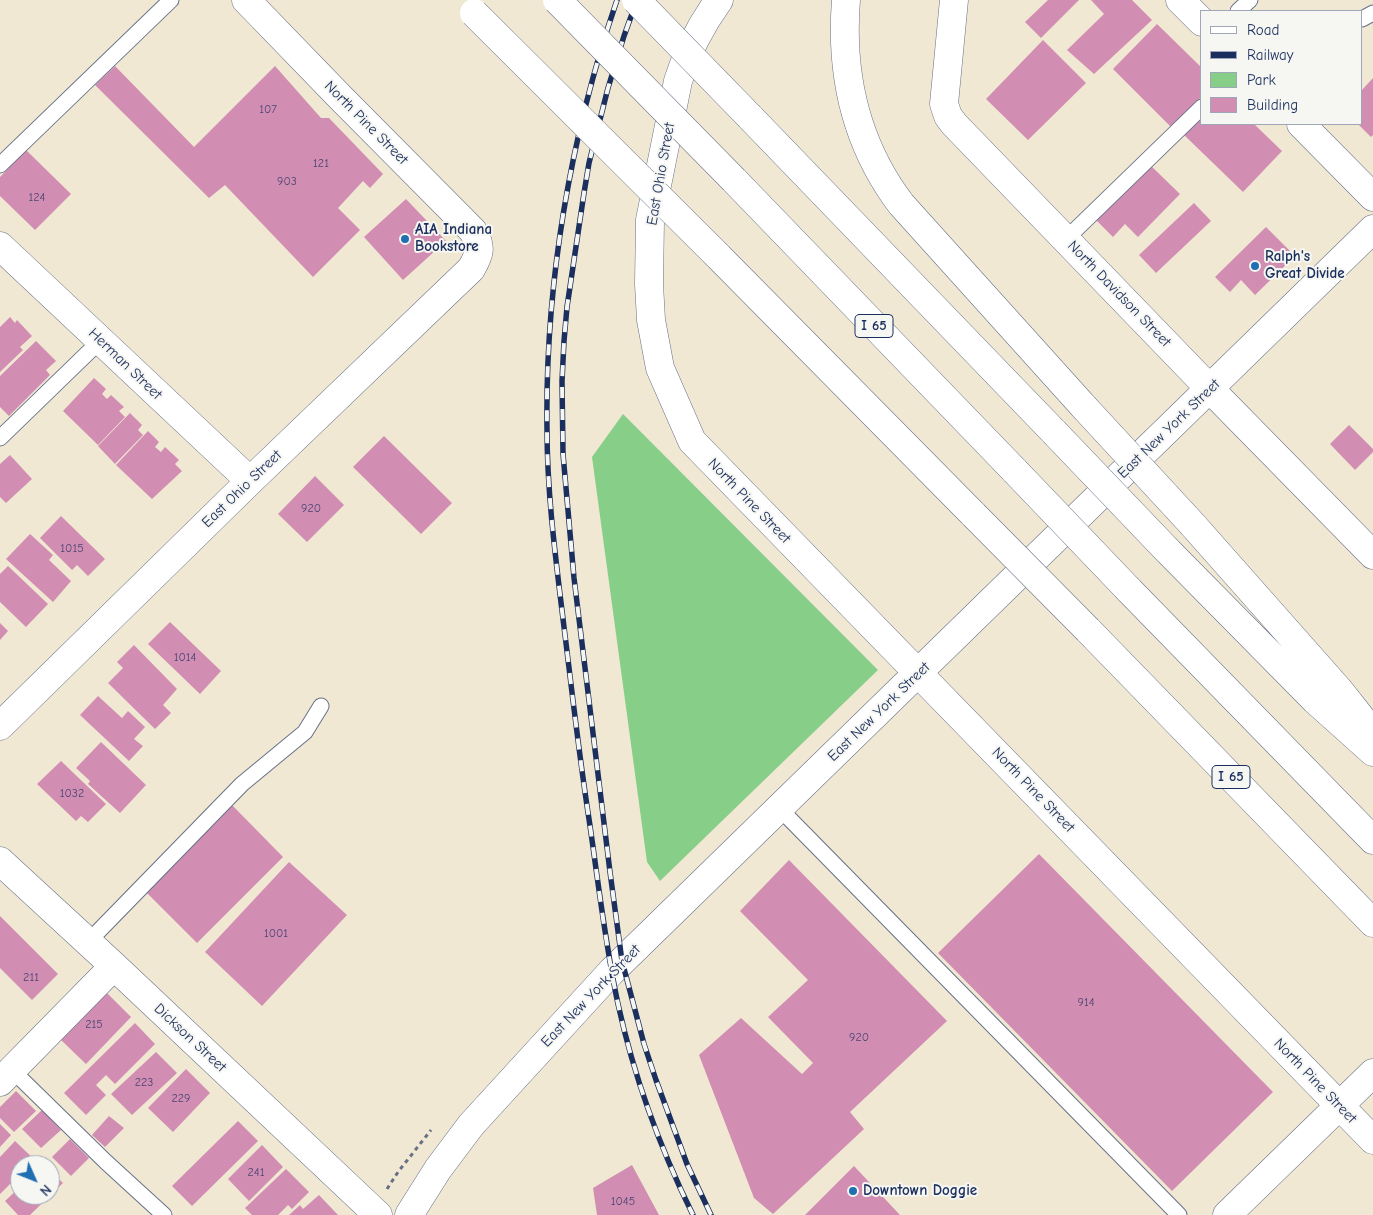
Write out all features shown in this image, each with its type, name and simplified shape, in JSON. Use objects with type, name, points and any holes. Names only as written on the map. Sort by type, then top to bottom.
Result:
[{"type":"main road","name":"North Pine Street","points":[[246,0],[340,98],[473,231],[480,250]]},
{"type":"main road","name":"I 65","points":[[558,0],[1373,840]]},
{"type":"main road","points":[[636,0],[1167,550],[1315,700],[1373,752]]},
{"type":"main road","name":"East Ohio Street","points":[[692,441],[660,368],[654,342],[649,284],[650,220],[678,81],[701,27],[718,0]]},
{"type":"main road","points":[[846,0],[844,30],[846,74],[851,101],[860,128],[880,173],[901,204],[1193,525],[1339,690],[1373,733]]},
{"type":"main road","name":"North Davidson Street","points":[[954,0],[944,104],[948,116],[1210,389],[1369,545]]},
{"type":"main road","points":[[1180,0],[1200,20]]},
{"type":"main road","name":"I 65","points":[[468,6],[1088,630],[1373,923]]},
{"type":"main road","points":[[1302,125],[1373,197]]},
{"type":"main road","name":"East New York Street","points":[[408,1215],[438,1169],[471,1125],[612,972],[1373,229]]},
{"type":"main road","name":"Herman Street","points":[[0,246],[250,481]]},
{"type":"main road","name":"East Ohio Street","points":[[0,726],[250,481],[471,269],[480,250]]},
{"type":"main road","name":"North Pine Street","points":[[692,441],[1373,1140]]},
{"type":"main road","name":"Dickson Street","points":[[0,862],[114,966],[378,1215]]},
{"type":"main road","points":[[6,1076],[114,966]]},
{"type":"main road","points":[[1227,1215],[1373,1072]]},
{"type":"lane","points":[[0,165],[171,0]]},
{"type":"lane","points":[[1239,10],[1250,0]]},
{"type":"lane","points":[[1066,239],[1200,109]]},
{"type":"lane","points":[[0,438],[100,341]]},
{"type":"lane","points":[[88,942],[242,784],[305,732],[322,706]]},
{"type":"lane","points":[[780,809],[1179,1215]]},
{"type":"lane","points":[[6,1076],[164,1215]]},
{"type":"green space","points":[[623,414],[878,670],[660,881],[647,862],[592,457]]},
{"type":"building","points":[[1048,0],[1079,0],[1041,38],[1025,22]]},
{"type":"building","points":[[1091,0],[1132,0],[1152,20],[1094,74],[1067,50],[1104,14]]},
{"type":"building","points":[[1157,24],[1200,66],[1200,98],[1171,127],[1113,69]]},
{"type":"building","points":[[1043,40],[1086,83],[1028,140],[986,99]]},
{"type":"building","points":[[115,66],[194,147],[275,66],[321,118],[329,118],[383,174],[370,188],[363,181],[338,208],[360,230],[313,277],[225,185],[209,198],[95,85]]},
{"type":"building","points":[[1373,78],[1373,135],[1371,137],[1359,125],[1363,125],[1363,89]]},
{"type":"building","points":[[1200,118],[1200,125],[1255,125],[1282,151],[1243,192],[1183,134]]},
{"type":"building","points":[[26,150],[71,194],[35,230],[0,196],[0,177]]},
{"type":"building","points":[[1150,165],[1180,194],[1138,237],[1125,224],[1113,237],[1096,220]]},
{"type":"building","name":"AIA Indiana Bookstore","points":[[406,199],[446,241],[403,280],[364,237]]},
{"type":"building","points":[[1194,203],[1211,221],[1156,273],[1139,255]]},
{"type":"building","name":"Ralph's Great Divide","points":[[1266,227],[1295,256],[1255,295],[1241,280],[1230,292],[1215,277]]},
{"type":"building","points":[[10,317],[15,323],[17,320],[32,336],[20,347],[23,350],[0,372],[0,327]]},
{"type":"building","points":[[36,341],[56,361],[46,370],[50,375],[9,416],[0,407],[0,376]]},
{"type":"building","points":[[94,378],[106,389],[102,394],[107,399],[111,395],[124,407],[119,411],[125,417],[98,445],[63,411]]},
{"type":"building","points":[[130,413],[142,425],[138,430],[143,435],[115,464],[98,446]]},
{"type":"building","points":[[1349,425],[1373,449],[1373,452],[1355,470],[1330,444]]},
{"type":"building","points":[[148,431],[159,442],[155,447],[161,452],[165,447],[179,460],[175,464],[182,471],[152,499],[116,465]]},
{"type":"building","points":[[384,436],[452,503],[421,534],[353,467]]},
{"type":"building","points":[[10,455],[32,479],[6,503],[0,497],[0,464]]},
{"type":"building","points":[[315,476],[344,505],[307,542],[278,514]]},
{"type":"building","points":[[61,516],[105,559],[88,576],[77,565],[72,570],[40,538]]},
{"type":"building","points":[[30,534],[53,555],[49,560],[71,581],[53,602],[6,559]]},
{"type":"building","points":[[8,566],[48,604],[26,627],[0,602],[0,574]]},
{"type":"building","points":[[170,622],[221,671],[200,694],[148,644]]},
{"type":"building","points":[[0,623],[8,631],[0,640]]},
{"type":"building","points":[[134,645],[177,689],[163,705],[171,713],[155,729],[108,683],[123,668],[117,662]]},
{"type":"building","points":[[98,696],[122,718],[128,711],[145,727],[134,739],[143,746],[129,761],[80,715]]},
{"type":"building","points":[[101,742],[146,785],[120,813],[88,784],[90,781],[76,768]]},
{"type":"building","points":[[61,761],[106,804],[88,822],[81,816],[76,821],[37,784]]},
{"type":"building","points":[[232,805],[283,857],[197,943],[145,891]]},
{"type":"building","points":[[1039,854],[1273,1092],[1172,1191],[938,953]]},
{"type":"building","points":[[789,860],[947,1021],[850,1112],[864,1129],[773,1214],[754,1198],[699,1055],[741,1018],[802,1074],[813,1063],[768,1017],[808,980],[740,911]]},
{"type":"building","points":[[289,862],[347,915],[262,1006],[205,952]]},
{"type":"building","points":[[0,916],[58,974],[32,1000],[0,968]]},
{"type":"building","points":[[107,993],[131,1017],[86,1064],[61,1040]]},
{"type":"building","points":[[135,1023],[155,1044],[115,1084],[106,1075],[96,1085],[106,1095],[86,1115],[64,1093]]},
{"type":"building","points":[[156,1052],[177,1073],[132,1115],[111,1094]]},
{"type":"building","points":[[186,1069],[210,1093],[173,1132],[148,1108]]},
{"type":"building","points":[[16,1091],[36,1111],[14,1132],[0,1118],[0,1107]]},
{"type":"building","points":[[42,1110],[61,1130],[41,1148],[22,1129]]},
{"type":"building","points":[[109,1116],[124,1128],[105,1147],[92,1135]]},
{"type":"building","points":[[238,1121],[258,1141],[192,1206],[172,1186]]},
{"type":"building","points":[[0,1124],[11,1135],[0,1147]]},
{"type":"building","points":[[70,1139],[89,1158],[71,1176],[60,1165],[60,1155],[54,1155]]},
{"type":"building","points":[[15,1141],[30,1155],[10,1155],[10,1184],[0,1194],[0,1157]]},
{"type":"building","points":[[262,1145],[283,1167],[249,1201],[228,1179]]},
{"type":"building","points":[[632,1165],[659,1215],[597,1215],[593,1188]]},
{"type":"building","name":"Downtown Doggie","points":[[854,1166],[900,1215],[805,1215]]},
{"type":"building","points":[[286,1169],[309,1192],[292,1209],[288,1205],[278,1215],[252,1215],[245,1208]]},
{"type":"building","points":[[319,1195],[338,1215],[289,1215],[300,1205],[303,1209]]},
{"type":"building","points":[[10,1196],[10,1205],[40,1205],[30,1215],[18,1215],[5,1201]]},
{"type":"railway","points":[[617,0],[586,104],[574,158],[556,266],[550,320],[548,375],[547,429],[550,503],[579,747],[613,981],[624,1031],[649,1112],[693,1215]]},
{"type":"railway","points":[[637,0],[608,88],[589,163],[584,193],[567,307],[564,341],[562,381],[563,454],[574,578],[622,961],[644,1044],[656,1080],[687,1164],[711,1215]]},
{"type":"place","name":"AIA Indiana Bookstore","points":[[405,239]]},
{"type":"place","name":"Ralph's Great Divide","points":[[1255,266]]},
{"type":"place","name":"Downtown Doggie","points":[[853,1191]]}]
